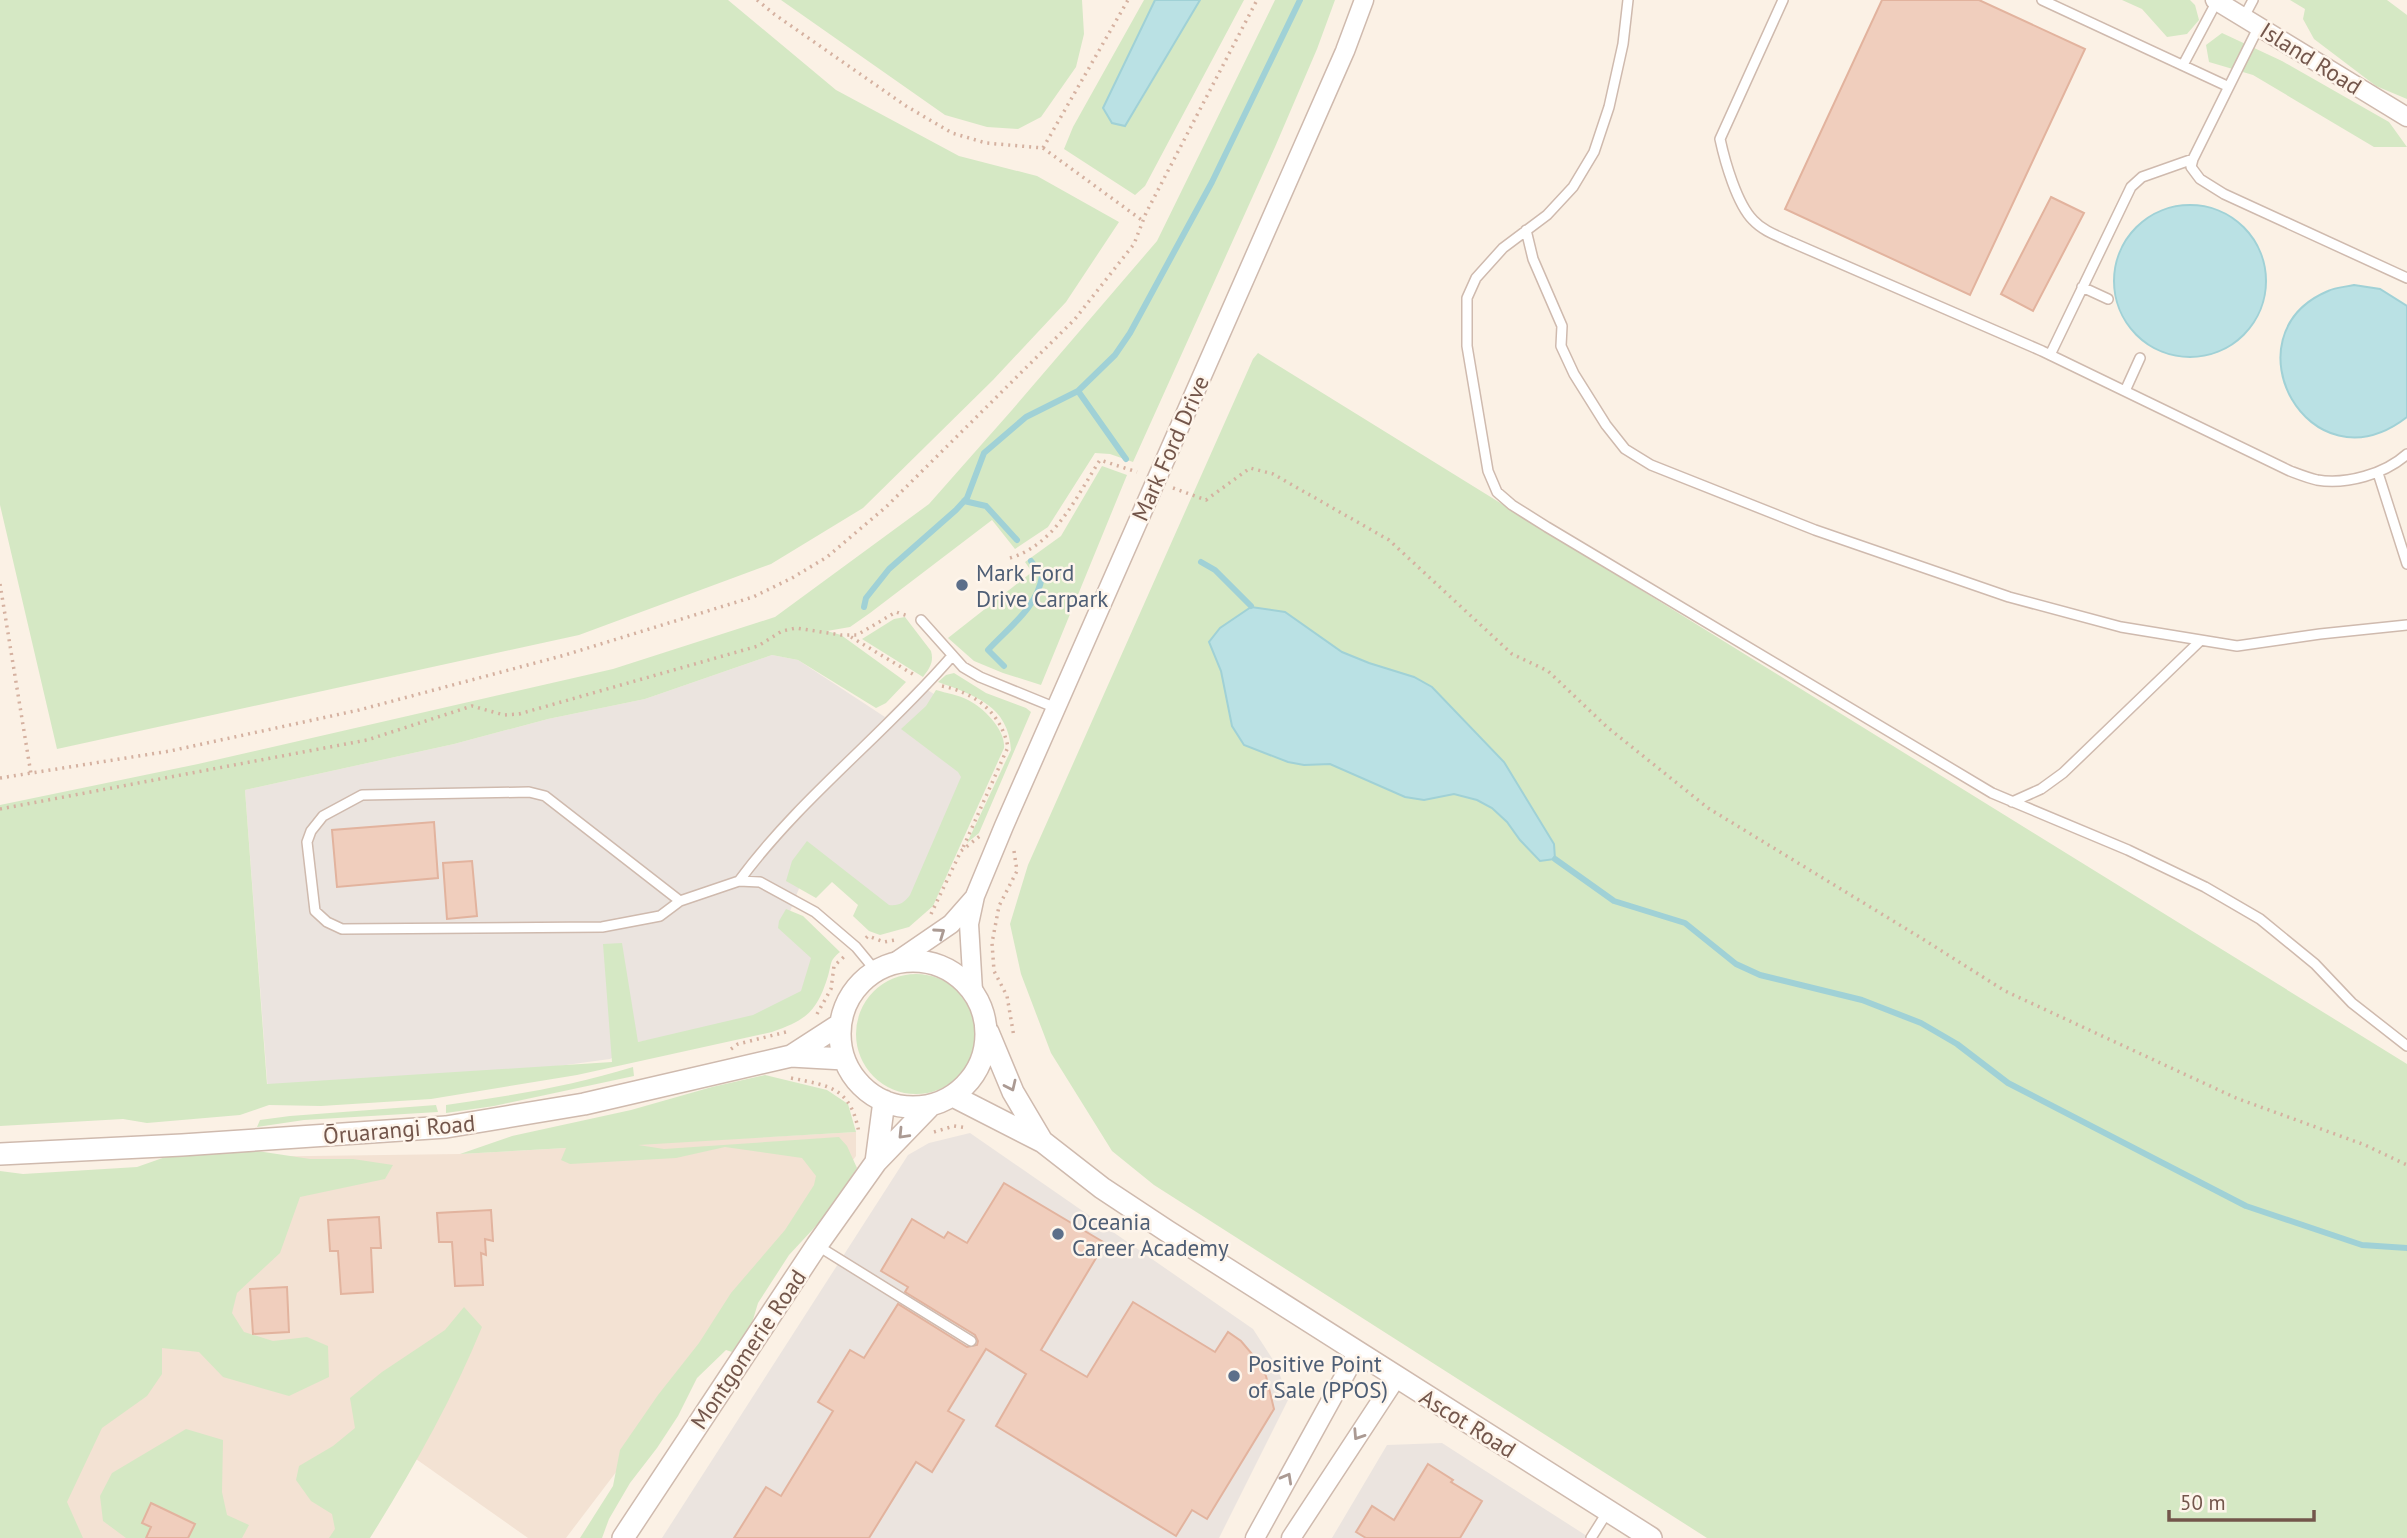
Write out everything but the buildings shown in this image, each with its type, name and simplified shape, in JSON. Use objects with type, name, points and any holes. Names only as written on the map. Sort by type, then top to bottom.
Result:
[{"type":"street","name":"Mark Ford Drive","points":[[973,991],[969,924],[975,896],[1003,826],[1345,51],[1364,0]]},
{"type":"street","name":"Island Road","points":[[2216,0],[2407,117]]},
{"type":"street","name":"Mark Ford Drive","points":[[897,961],[951,924],[975,896]]},
{"type":"street","points":[[919,960],[940,965],[958,976],[973,991],[982,1008],[986,1027],[984,1054],[972,1077],[953,1096],[930,1105],[907,1107],[884,1101],[860,1084],[844,1059],[839,1043],[839,1025],[843,1009],[851,993],[875,970],[897,961],[919,960]]},
{"type":"street","name":"Ōruarangi Road","points":[[789,1067],[813,1040],[839,1025]]},
{"type":"street","name":"Ascot Road","points":[[986,1027],[1013,1092],[1043,1142]]},
{"type":"street","name":"Ōruarangi Road","points":[[0,1154],[446,1127],[844,1059]]},
{"type":"street","name":"Ascot Road","points":[[953,1096],[1043,1142],[1102,1188],[1396,1378],[1651,1538]]},
{"type":"street","name":"Montgomerie Road","points":[[876,1162],[884,1101]]},
{"type":"street","name":"Montgomerie Road","points":[[623,1538],[817,1245],[876,1162],[930,1105]]},
{"type":"street","points":[[1255,1538],[1357,1353]]},
{"type":"street","points":[[1291,1538],[1396,1378]]},
{"type":"lane","points":[[1628,0],[1623,44],[1609,107],[1594,152],[1573,187],[1547,215],[1503,248],[1476,278],[1467,298],[1467,346],[1488,471],[1497,492],[1535,520],[1992,793],[2129,850],[2205,887],[2260,919],[2315,964],[2352,1003],[2407,1046]]},
{"type":"lane","points":[[1783,0],[1720,139],[1723,155],[1745,211],[1755,222],[1770,232],[2050,355],[2299,474],[2318,480],[2378,473],[2407,454]]},
{"type":"lane","points":[[2042,0],[2227,86]]},
{"type":"lane","points":[[2183,65],[2216,0]]},
{"type":"lane","points":[[2253,0],[2251,21],[2227,86],[2191,167],[2195,174],[2224,194],[2407,278]]},
{"type":"lane","points":[[2050,355],[2131,187],[2143,177],[2193,159]]},
{"type":"lane","points":[[1526,230],[1533,259],[1562,326],[1561,346],[1574,374],[1606,425],[1625,449],[1651,465],[1815,530],[2009,597],[2120,627],[2238,646],[2407,625]]},
{"type":"lane","points":[[2082,287],[2108,299]]},
{"type":"lane","points":[[2124,391],[2140,358]]},
{"type":"lane","points":[[2378,473],[2407,564]]},
{"type":"lane","points":[[921,620],[963,667],[980,677],[1056,708]]},
{"type":"lane","points":[[2012,802],[2041,789],[2063,773],[2200,641]]},
{"type":"lane","points":[[739,881],[791,819],[928,684],[951,656]]},
{"type":"lane","points":[[680,901],[545,796],[529,792],[362,795],[323,816],[311,831],[307,842],[315,911],[327,922],[342,929],[602,927],[660,916],[680,901],[739,881],[760,882],[815,912],[856,947],[875,970]]},
{"type":"lane","points":[[817,1245],[971,1341]]},
{"type":"lane","points":[[1591,1538],[1608,1511]]},
{"type":"path","points":[[757,0],[906,106],[952,133],[986,143],[1043,148],[1143,221]]},
{"type":"path","points":[[1043,148],[1128,0]]},
{"type":"path","points":[[0,778],[170,751],[359,710],[565,655],[753,597],[793,578],[827,557],[886,507],[1075,319],[1134,244],[1143,221],[1257,0]]},
{"type":"path","points":[[1010,558],[1022,555],[1056,529],[1100,460],[1137,472]]},
{"type":"path","points":[[1173,488],[1206,500],[1250,468],[1273,474],[1389,540],[1512,654],[1548,671],[1607,727],[1708,808],[2005,991],[2236,1098],[2365,1146],[2407,1165]]},
{"type":"path","points":[[0,584],[31,774]]},
{"type":"path","points":[[0,809],[367,740],[472,706],[503,715],[519,714],[758,646],[782,631],[796,628],[857,635],[896,612],[921,620]]},
{"type":"path","points":[[961,851],[1008,747],[1005,734]]},
{"type":"path","points":[[1014,1038],[1007,996],[994,971],[992,943],[999,906],[1017,871]]},
{"type":"path","points":[[789,1067],[832,1087],[847,1098],[860,1138]]},
{"type":"path","points":[[932,1132],[954,1126],[977,1130]]},
{"type":"shaded area","points":[[772,655],[798,660],[885,717],[918,684],[977,721],[991,733],[919,900],[895,918],[811,858],[785,924],[823,952],[808,997],[760,1020],[638,1042],[610,1059],[269,1105],[245,790],[645,699]]},
{"type":"shaded area","points":[[856,1132],[856,1156],[566,1538],[528,1538],[389,1440],[337,1538],[43,1538],[230,1157],[460,1154]]},
{"type":"shaded area","points":[[970,1133],[1253,1329],[1275,1363],[1289,1398],[1219,1538],[662,1538],[908,1155],[929,1143]]},
{"type":"shaded area","points":[[1442,1443],[1590,1538],[1332,1538],[1387,1445]]},
{"type":"green space","points":[[0,0],[728,0],[836,90],[959,156],[1037,176],[1119,222],[1066,302],[993,380],[863,508],[771,564],[579,635],[57,749],[0,505]]},
{"type":"green space","points":[[781,0],[1082,0],[1084,34],[1076,67],[1041,117],[1018,129],[987,127],[945,115]]},
{"type":"green space","points":[[1144,0],[1155,0],[1103,108],[1136,109],[1200,0],[1244,0],[1145,186],[1135,195],[1064,149],[1073,127]]},
{"type":"green space","points":[[1275,0],[1335,0],[1275,147],[1133,462],[1110,454],[1095,453],[1048,527],[1015,549],[992,520],[850,627],[827,631],[841,635],[906,682],[886,703],[876,708],[798,660],[772,655],[645,699],[245,790],[267,1084],[612,1062],[603,944],[622,943],[638,1042],[753,1015],[801,991],[811,958],[778,928],[786,909],[803,916],[840,952],[832,960],[824,988],[809,1013],[772,1032],[577,1075],[431,1099],[321,1106],[269,1105],[240,1115],[147,1123],[123,1119],[0,1126],[0,805],[198,764],[613,669],[775,617],[929,504],[1157,241]]},
{"type":"green space","points":[[2122,0],[2190,0],[2195,5],[2199,20],[2187,34],[2167,37],[2142,9]]},
{"type":"green space","points":[[2290,0],[2387,0],[2407,15],[2407,99],[2376,86],[2314,39],[2303,19],[2305,9]]},
{"type":"green space","points":[[2222,33],[2282,61],[2389,122],[2407,147],[2374,147],[2253,75],[2209,62],[2206,45]]},
{"type":"green space","points":[[1258,353],[2407,1064],[2407,1538],[1707,1538],[1154,1185],[1112,1151],[1051,1053],[1021,974],[1010,924],[1028,865],[1253,359]]},
{"type":"green space","points":[[1102,466],[1127,475],[1041,685],[974,661],[948,638],[1032,572],[1025,562],[1061,536]]},
{"type":"green space","points":[[905,617],[931,651],[931,665],[923,677],[862,639],[894,619]]},
{"type":"green space","points":[[954,673],[986,693],[1031,712],[979,833],[967,843],[1011,750],[1009,735],[997,713],[976,698],[938,682],[946,675]]},
{"type":"green space","points":[[936,690],[964,698],[980,708],[997,727],[1004,741],[1004,748],[933,906],[909,927],[880,935],[869,931],[853,916],[858,905],[832,882],[816,898],[786,881],[792,861],[807,841],[889,905],[901,903],[910,895],[961,777],[901,729],[926,706]]},
{"type":"green space","points":[[916,974],[939,978],[959,991],[972,1011],[976,1034],[972,1057],[959,1077],[939,1090],[916,1094],[893,1090],[873,1077],[860,1057],[856,1034],[860,1011],[873,991],[893,978]]},
{"type":"green space","points":[[633,1067],[634,1076],[494,1106],[446,1113],[446,1105],[564,1085]]},
{"type":"green space","points":[[765,1075],[827,1090],[848,1104],[856,1132],[638,1145],[664,1149],[839,1137],[847,1146],[857,1168],[828,1213],[789,1255],[758,1303],[752,1323],[732,1352],[726,1350],[697,1378],[678,1416],[630,1483],[609,1519],[602,1538],[580,1538],[613,1486],[620,1450],[699,1343],[731,1293],[785,1230],[814,1185],[816,1176],[802,1158],[725,1147],[676,1158],[570,1164],[561,1160],[566,1148],[460,1154],[512,1136],[631,1110]]},
{"type":"green space","points":[[436,1105],[438,1112],[304,1120],[257,1127],[260,1120],[290,1116]]},
{"type":"green space","points":[[250,1150],[310,1159],[353,1159],[393,1165],[385,1179],[300,1197],[280,1253],[237,1293],[232,1313],[244,1332],[273,1341],[307,1337],[328,1346],[329,1377],[289,1396],[223,1377],[199,1352],[162,1348],[162,1374],[147,1396],[102,1428],[67,1502],[83,1538],[0,1538],[0,1171],[23,1174],[137,1167],[174,1154]]},
{"type":"green space","points":[[464,1307],[482,1327],[444,1408],[401,1487],[370,1538],[329,1538],[335,1529],[332,1514],[311,1501],[296,1480],[299,1466],[333,1446],[355,1428],[350,1398],[382,1372],[445,1330]]},
{"type":"green space","points":[[186,1429],[223,1440],[222,1492],[227,1515],[249,1525],[242,1538],[126,1538],[103,1521],[100,1496],[112,1473]]},
{"type":"water","points":[[1155,0],[1200,0],[1125,126],[1112,123],[1103,108]]},
{"type":"water","points":[[2190,205],[2219,211],[2243,228],[2260,252],[2266,281],[2260,310],[2243,334],[2219,351],[2190,357],[2161,351],[2137,334],[2120,310],[2114,281],[2120,252],[2137,228],[2161,211]]},
{"type":"water","points":[[2354,285],[2380,289],[2407,306],[2407,417],[2371,435],[2339,436],[2312,422],[2292,399],[2281,370],[2283,340],[2298,312],[2328,291]]},
{"type":"water","points":[[1251,607],[1285,612],[1342,652],[1414,677],[1432,687],[1504,762],[1554,844],[1555,859],[1540,861],[1507,822],[1492,808],[1477,800],[1454,794],[1424,800],[1405,797],[1330,764],[1304,765],[1288,762],[1244,745],[1232,726],[1221,671],[1209,642],[1220,628]]},
{"type":"waterway","points":[[864,607],[866,598],[889,569],[967,498],[984,453],[1026,417],[1078,391],[1115,355],[1130,333],[1212,182],[1300,0]]},
{"type":"waterway","points":[[1078,391],[1126,459]]},
{"type":"waterway","points":[[964,501],[986,506],[1017,540]]},
{"type":"waterway","points":[[1004,666],[988,650],[1035,598],[1042,576],[1031,561]]},
{"type":"waterway","points":[[1201,562],[1215,570],[1251,606]]},
{"type":"waterway","points":[[1555,859],[1614,901],[1685,923],[1736,964],[1760,975],[1862,1000],[1921,1023],[1957,1044],[2008,1083],[2246,1206],[2362,1245],[2407,1248]]},
{"type":"place","name":"Mark Ford Drive Carpark","points":[[962,585]]},
{"type":"place","name":"Oceania Career Academy","points":[[1058,1234]]},
{"type":"place","name":"Positive Point of Sale (PPOS)","points":[[1234,1376]]}]
